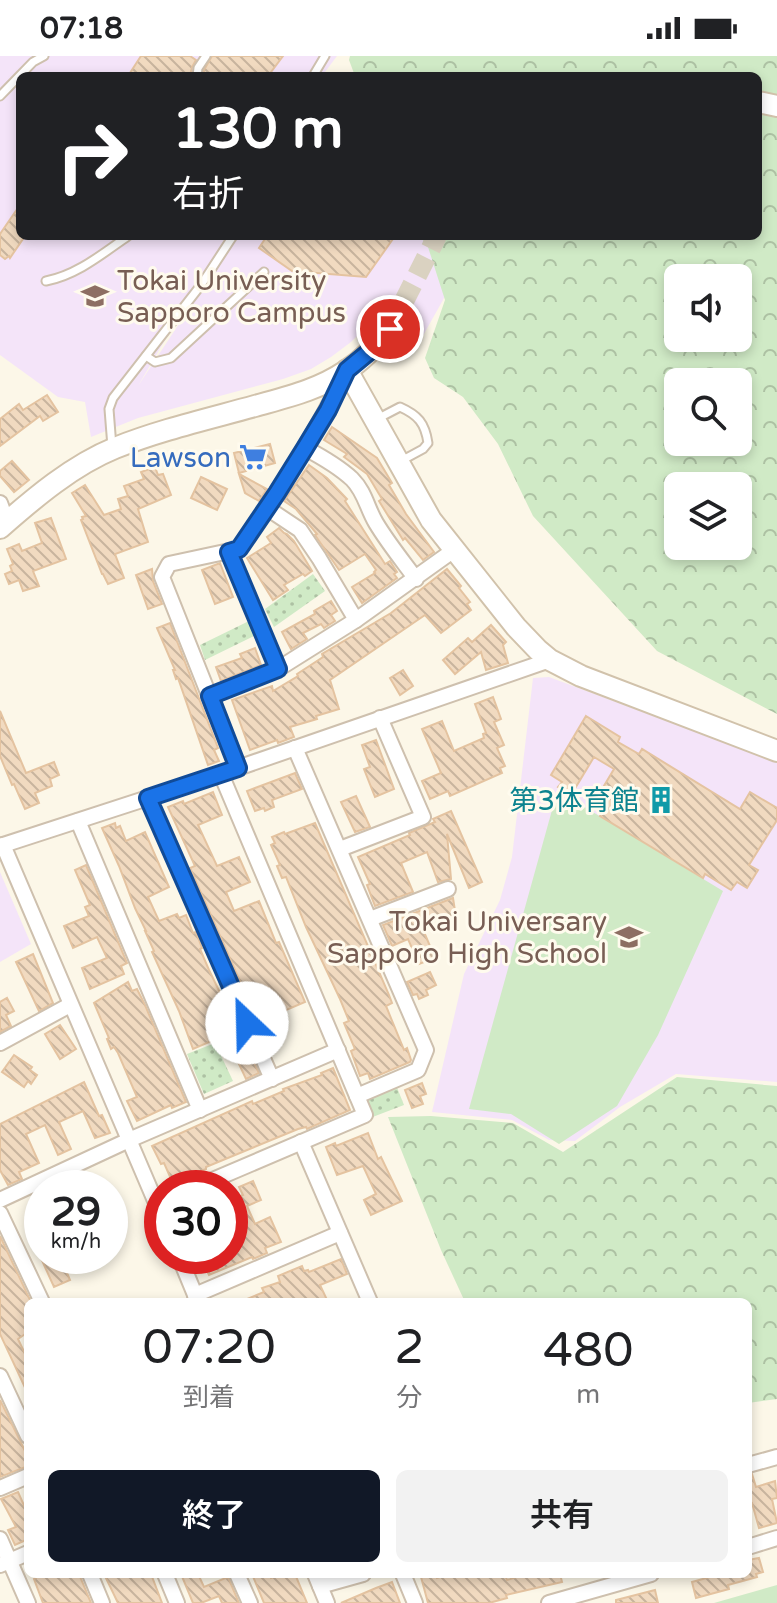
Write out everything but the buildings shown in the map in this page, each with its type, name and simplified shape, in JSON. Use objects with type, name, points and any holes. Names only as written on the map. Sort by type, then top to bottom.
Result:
[{"type":"street","points":[[2,518],[112,449],[310,390],[347,370],[376,346],[390,329]]},
{"type":"street","points":[[347,370],[431,520],[516,627],[550,660],[581,676],[777,751]]},
{"type":"street","points":[[238,768],[162,577],[169,564],[239,549],[328,410],[347,370]]},
{"type":"street","points":[[305,448],[329,461],[353,480],[364,495],[373,519],[416,579]]},
{"type":"street","points":[[267,508],[300,530],[356,620]]},
{"type":"street","points":[[210,696],[278,669],[356,620],[454,550]]},
{"type":"street","points":[[229,552],[278,669]]},
{"type":"street","points":[[144,1173],[2,846],[550,660]]},
{"type":"street","points":[[340,849],[423,817],[380,718]]},
{"type":"street","points":[[295,748],[426,1050],[418,1070],[357,1096]]},
{"type":"street","points":[[221,774],[365,1115],[236,1170]]},
{"type":"street","points":[[148,798],[272,1079]]},
{"type":"street","points":[[78,821],[200,1110]]},
{"type":"street","points":[[370,919],[448,889]]},
{"type":"street","points":[[0,1043],[70,1005]]},
{"type":"street","points":[[0,1200],[129,1140],[338,1050]]},
{"type":"street","points":[[301,1142],[368,1298]]},
{"type":"street","points":[[0,1213],[40,1298]]},
{"type":"street","points":[[187,1274],[197,1298],[340,1233]]},
{"type":"street","points":[[0,1376],[24,1427]]},
{"type":"street","points":[[752,1464],[777,1457]]},
{"type":"street","points":[[0,1488],[24,1478]]},
{"type":"street","points":[[752,1546],[777,1538]]},
{"type":"street","points":[[0,1539],[5,1563],[28,1603]]},
{"type":"street","points":[[5,1563],[24,1555]]},
{"type":"street","points":[[92,1578],[102,1603]]},
{"type":"street","points":[[167,1578],[177,1603]]},
{"type":"street","points":[[239,1578],[250,1603]]},
{"type":"street","points":[[405,1578],[415,1603]]},
{"type":"street","points":[[549,1603],[637,1578]]},
{"type":"street","points":[[318,1580],[327,1603]]},
{"type":"lane","points":[[23,72],[44,56]]},
{"type":"lane","points":[[0,96],[16,80]]},
{"type":"lane","points":[[46,281],[81,268],[122,240]]},
{"type":"lane","points":[[112,449],[110,404],[117,391],[201,285],[230,240]]},
{"type":"lane","points":[[146,356],[155,362],[171,358],[264,272]]},
{"type":"lane","points":[[375,420],[400,407],[415,414],[427,430],[428,443],[423,449],[398,463]]},
{"type":"shaded area","points":[[0,56],[337,56],[325,72],[16,72],[16,240],[224,240],[138,386],[234,240],[463,240],[468,244],[443,300],[416,348],[374,319],[351,342],[311,369],[138,418],[91,437],[85,402],[58,397],[0,355]]},
{"type":"shaded area","name":"Tokai Universary Sapporo High School","points":[[549,677],[777,762],[777,1082],[676,1074],[620,1107],[575,1141],[549,1140],[512,1120],[432,1112],[464,974],[500,900],[512,857],[533,678]]},
{"type":"shaded area","points":[[0,872],[31,944],[0,962]]},
{"type":"green space","points":[[350,56],[777,56],[777,714],[657,651],[533,516],[498,444],[463,397],[434,378],[425,358],[445,300],[423,240],[762,240],[762,72],[354,72],[349,60]]},
{"type":"green space","points":[[313,574],[325,591],[274,627],[265,609]]},
{"type":"green space","points":[[249,621],[254,636],[205,660],[200,645]]},
{"type":"green space","points":[[573,800],[723,891],[658,1035],[617,1106],[559,1144],[511,1114],[469,1109],[554,803]]},
{"type":"green space","points":[[215,1043],[233,1081],[204,1094],[187,1054]]},
{"type":"green space","points":[[677,1077],[777,1086],[777,1399],[752,1402],[752,1298],[463,1298],[388,1117],[431,1116],[513,1123],[563,1152]]},
{"type":"green space","points":[[396,1085],[404,1105],[370,1118],[363,1098]]},
{"type":"green space","points":[[777,1585],[777,1603],[714,1603]]},
{"type":"tunnel","points":[[390,329],[435,240]]},
{"type":"place","name":"Tokai University Sapporo Campus","points":[[95,296]]},
{"type":"place","name":"Lawson","points":[[253,457]]},
{"type":"place","name":"第3体育館","points":[[661,800]]},
{"type":"place","name":"Tokai Universary Sapporo High School","points":[[629,937]]},
{"type":"route","points":[[247,1023],[148,798],[238,768],[210,696],[278,669],[229,552],[239,549],[277,493],[328,410],[347,370],[376,346],[390,329]]}]
